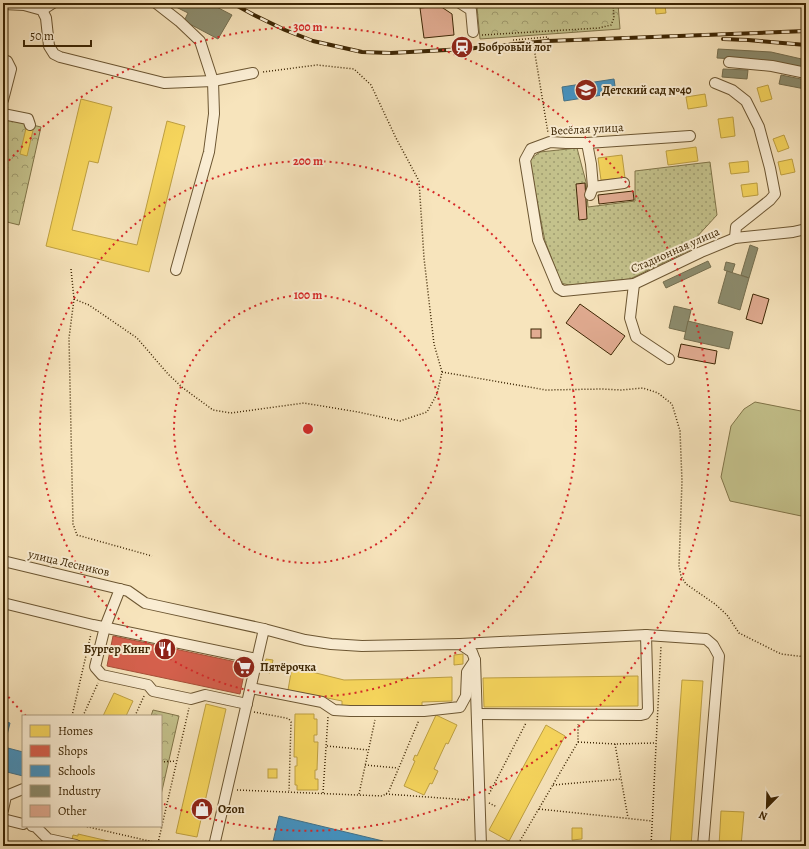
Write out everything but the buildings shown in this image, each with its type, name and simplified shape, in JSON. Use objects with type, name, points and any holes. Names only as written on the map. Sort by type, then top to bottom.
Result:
[{"type":"street","points":[[42,10],[53,3]]},
{"type":"street","points":[[156,3],[179,21],[200,41],[213,81],[214,114],[209,152],[176,270]]},
{"type":"street","points":[[460,3],[471,10],[473,32]]},
{"type":"street","points":[[3,4],[24,5],[42,10],[46,18],[49,46],[54,54],[60,58],[164,83],[213,81],[253,74]]},
{"type":"street","points":[[3,60],[7,61],[11,69],[3,100]]},
{"type":"street","points":[[729,62],[772,66],[806,73]]},
{"type":"street","points":[[715,84],[732,90],[746,101],[759,127],[775,194],[770,200],[736,227],[735,238]]},
{"type":"street","points":[[3,114],[28,120],[30,125]]},
{"type":"street","name":"Весёлая улица","points":[[538,240],[525,160],[531,149],[550,142],[587,143],[690,136]]},
{"type":"street","points":[[587,143],[592,164],[591,191],[624,183]]},
{"type":"street","name":"Стадионная улица","points":[[538,240],[558,288],[563,291],[634,284],[735,238],[793,232],[806,228]]},
{"type":"street","points":[[634,284],[630,318],[636,337],[669,359]]},
{"type":"street","name":"улица Лесников","points":[[3,561],[124,590]]},
{"type":"street","points":[[247,707],[205,695],[191,699],[154,691],[148,686],[102,675],[95,667],[105,627],[124,590],[145,603],[264,629],[305,640],[330,644],[362,646],[460,644],[646,635],[706,639],[713,645],[719,656],[703,846]]},
{"type":"street","points":[[3,603],[93,625],[257,659]]},
{"type":"street","points":[[214,846],[264,629]]},
{"type":"street","points":[[477,714],[645,714],[648,710],[646,635]]},
{"type":"street","points":[[460,644],[472,652],[475,660],[481,846]]},
{"type":"street","points":[[251,688],[322,702],[334,710],[424,711],[460,707],[466,696],[467,672],[475,660]]},
{"type":"street","points":[[3,810],[6,796],[22,789]]},
{"type":"street","points":[[3,819],[22,824]]},
{"type":"street","points":[[35,827],[47,842],[76,845]]},
{"type":"path","points":[[473,32],[482,35],[599,28],[611,24],[614,18],[613,3]]},
{"type":"path","points":[[513,40],[548,37],[549,46],[534,48],[550,142]]},
{"type":"path","points":[[74,299],[89,305],[137,338],[168,374],[183,388],[213,410],[231,414],[304,403],[400,421],[427,412],[437,394],[442,372],[434,344],[424,258],[419,181],[370,85],[354,69],[325,66],[253,74]]},
{"type":"path","points":[[71,269],[74,299],[69,338],[72,524],[77,535],[152,556]]},
{"type":"path","points":[[442,372],[546,390],[621,390],[643,388],[658,393],[672,404],[680,431],[682,481],[681,576],[686,584],[715,604],[727,615],[739,633],[781,654],[806,657]]},
{"type":"path","points":[[72,715],[93,625]]},
{"type":"path","points":[[651,846],[662,636]]},
{"type":"path","points":[[83,715],[102,675]]},
{"type":"path","points":[[135,715],[148,686]]},
{"type":"path","points":[[162,825],[191,699]]},
{"type":"path","points":[[324,793],[328,706]]},
{"type":"path","points":[[247,707],[289,719],[291,722],[289,792]]},
{"type":"path","points":[[359,794],[378,711]]},
{"type":"path","points":[[386,794],[389,791],[424,711]]},
{"type":"path","points":[[489,795],[531,714]]},
{"type":"path","points":[[517,846],[578,742],[578,714]]},
{"type":"path","points":[[578,742],[615,744],[656,743]]},
{"type":"path","points":[[615,744],[628,818]]},
{"type":"path","points":[[326,746],[369,750]]},
{"type":"path","points":[[162,762],[176,760]]},
{"type":"path","points":[[365,765],[398,768]]},
{"type":"path","points":[[552,785],[621,779]]},
{"type":"path","points":[[228,789],[382,796],[386,794],[480,800]]},
{"type":"path","points":[[539,809],[653,821]]},
{"type":"path","points":[[90,827],[171,846]]},
{"type":"path","points":[[158,843],[161,827]]},
{"type":"green space","points":[[471,3],[618,3],[620,29],[480,39],[477,7]]},
{"type":"green space","points":[[3,118],[41,127],[19,225],[3,221]]},
{"type":"green space","points":[[577,148],[586,182],[588,207],[635,201],[635,171],[710,162],[717,215],[694,240],[690,250],[630,279],[569,285],[561,283],[545,241],[529,160],[540,152]]},
{"type":"green space","points":[[755,402],[806,412],[806,517],[730,501],[721,477],[731,426],[744,409]]},
{"type":"green space","points":[[153,710],[179,716],[162,791],[162,715],[151,715]]},
{"type":"railway","points":[[232,3],[285,30],[313,41],[362,52],[391,53],[465,49],[548,41],[806,31]]},
{"type":"railway","points":[[723,39],[806,45]]},
{"type":"place","name":"Бобровый лог","points":[[462,47]]},
{"type":"place","name":"Детский сад №40","points":[[586,90]]},
{"type":"place","name":"Бургер Кинг","points":[[165,649]]},
{"type":"place","name":"Пятёрочка","points":[[244,667]]},
{"type":"place","name":"Ozon","points":[[202,809]]}]
